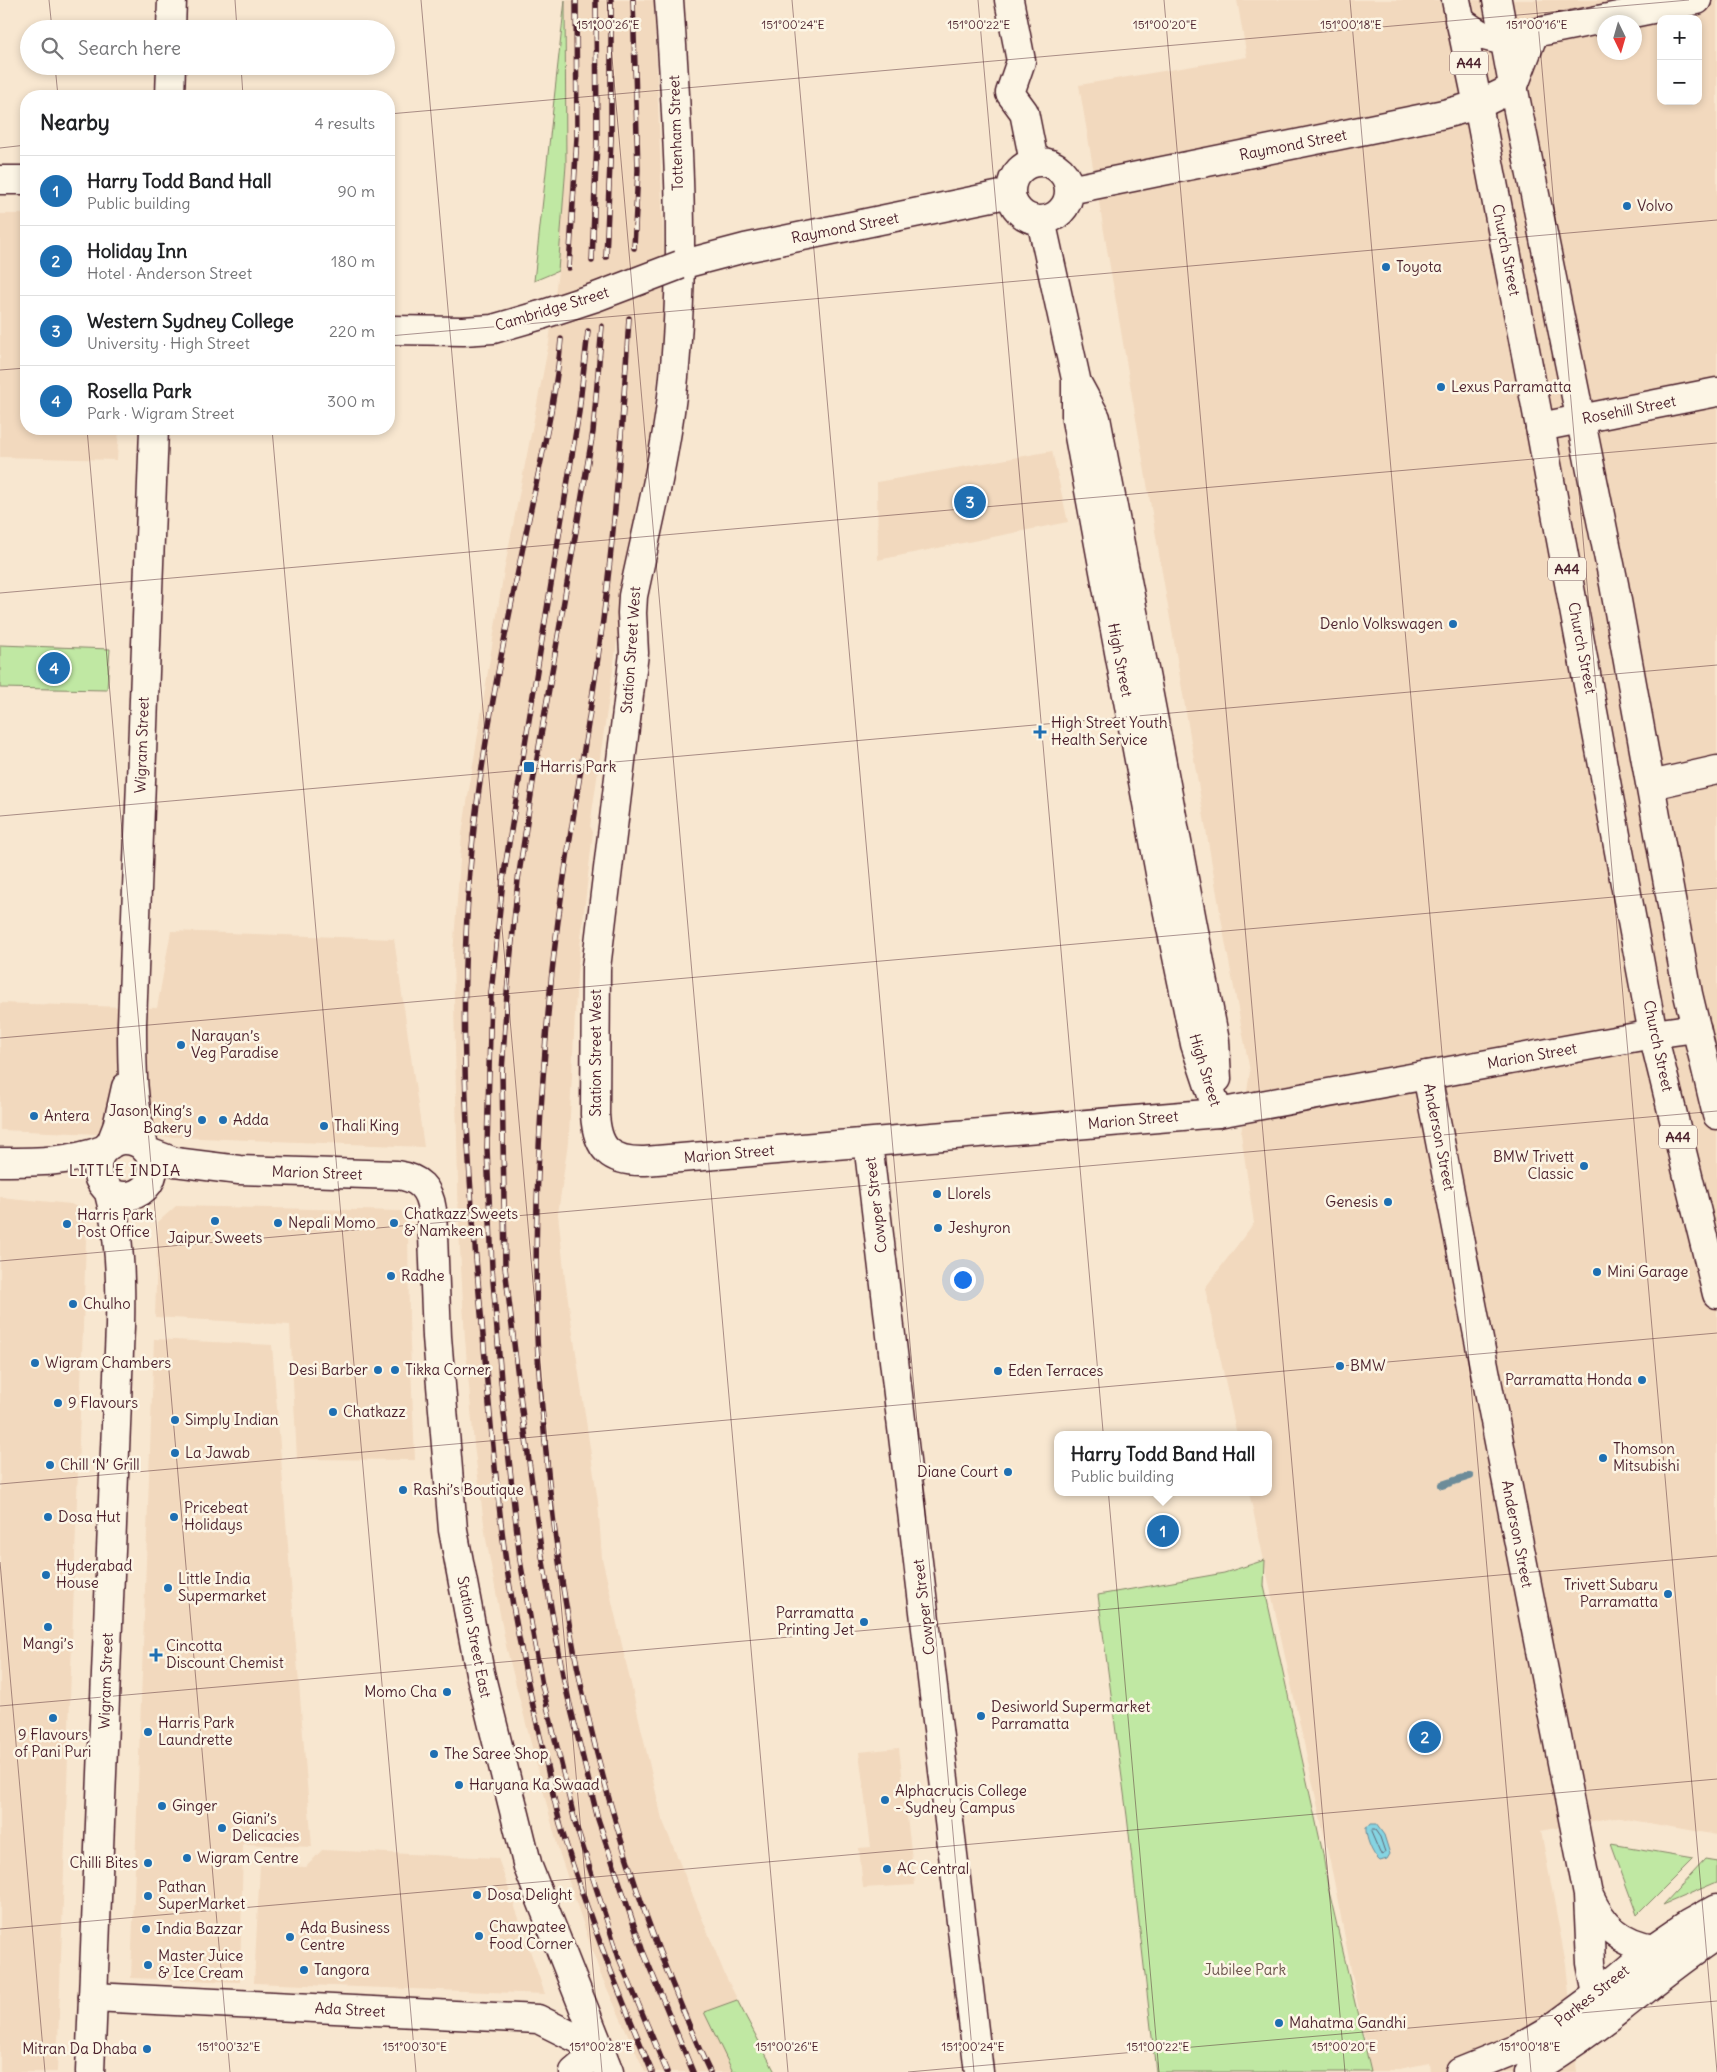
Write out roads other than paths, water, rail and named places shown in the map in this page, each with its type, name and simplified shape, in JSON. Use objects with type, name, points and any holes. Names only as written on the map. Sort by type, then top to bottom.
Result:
[{"type":"main road","points":[[171,20],[172,0]]},
{"type":"main road","name":"Tottenham Street","points":[[670,0],[676,101],[680,265]]},
{"type":"main road","points":[[1009,0],[1021,61],[1010,94],[1024,112],[1034,162]]},
{"type":"main road","name":"A44","points":[[1497,0],[1513,88],[1616,594],[1688,994],[1717,1115]]},
{"type":"main road","points":[[1458,10],[1479,34],[1493,40],[1696,0]]},
{"type":"main road","name":"Church Street","points":[[1458,10],[1540,427],[1653,1034],[1710,1238],[1717,1294]]},
{"type":"main road","points":[[1513,88],[1534,33]]},
{"type":"main road","points":[[170,90],[171,75]]},
{"type":"main road","name":"Raymond Street","points":[[1069,190],[1434,116],[1478,105],[1513,88]]},
{"type":"main road","points":[[1034,162],[1042,162],[1059,168],[1069,190],[1062,210],[1054,216],[1041,220],[1026,216],[1018,210],[1013,203],[1010,193],[1014,177],[1019,170],[1034,162]]},
{"type":"main road","points":[[0,180],[20,180]]},
{"type":"main road","name":"Raymond Street","points":[[680,265],[745,248],[1010,193]]},
{"type":"main road","name":"High Street","points":[[1041,220],[1076,379],[1096,418],[1215,1041],[1218,1113]]},
{"type":"main road","name":"Cambridge Street","points":[[395,330],[463,331],[493,329],[596,297],[680,265]]},
{"type":"main road","name":"Station Street West","points":[[608,1153],[602,1145],[596,1124],[595,993],[609,852],[634,653],[633,596],[668,428],[675,358],[680,265]]},
{"type":"main road","name":"Rosehill Street","points":[[1540,427],[1717,392]]},
{"type":"main road","name":"Wigram Street","points":[[146,1150],[137,1118],[132,1061],[154,435]]},
{"type":"main road","points":[[1651,785],[1717,770]]},
{"type":"main road","name":"Marion Street","points":[[608,1153],[625,1160],[645,1161],[1218,1113],[1653,1034],[1696,1028]]},
{"type":"main road","name":"Wigram Street","points":[[108,1147],[121,1114],[132,1061]]},
{"type":"main road","name":"Anderson Street","points":[[1427,1075],[1588,1895],[1591,1962],[1597,1995]]},
{"type":"main road","points":[[119,1141],[128,1141],[137,1143],[146,1150],[153,1167],[145,1187],[123,1196],[115,1194],[104,1184],[71,1172],[1,1162],[67,1159],[93,1154],[119,1141]]},
{"type":"main road","name":"Cowper Street","points":[[868,1142],[979,2072]]},
{"type":"main road","points":[[104,1184],[98,1164],[108,1147]]},
{"type":"main road","name":"Marion Street","points":[[146,1150],[176,1162],[239,1170],[397,1175],[407,1176],[423,1185]]},
{"type":"main road","name":"Marion Street","points":[[145,1187],[180,1175],[239,1170]]},
{"type":"main road","name":"Wigram Street","points":[[90,2072],[120,1290],[114,1215],[104,1184]]},
{"type":"main road","name":"Station Street East","points":[[423,1185],[431,1200],[432,1210],[437,1337],[453,1530],[480,1673],[528,1867],[605,2061]]},
{"type":"main road","name":"Wigram Street","points":[[120,1290],[133,1215],[145,1187]]},
{"type":"main road","points":[[1588,1895],[1601,1919],[1610,1929],[1631,1943],[1653,1948]]},
{"type":"main road","name":"Parkes Street","points":[[1460,2072],[1517,2049],[1574,2013],[1653,1948],[1688,1924],[1717,1908]]},
{"type":"main road","name":"Parkes Street","points":[[1529,2072],[1570,2046],[1622,2008],[1680,1961],[1717,1936]]},
{"type":"main road","name":"Ada Street","points":[[93,1997],[538,2019],[605,2061]]},
{"type":"main road","points":[[574,2072],[605,2061]]},
{"type":"water","points":[[1376,1824],[1384,1835],[1390,1854],[1387,1859],[1380,1861],[1372,1850],[1366,1831],[1366,1827]]},
{"type":"waterway","points":[[1442,1485],[1470,1476]]},
{"type":"railway","points":[[569,268],[577,137],[576,0]]},
{"type":"railway","points":[[592,261],[597,140],[596,0]]},
{"type":"railway","points":[[606,257],[611,140],[611,0]]},
{"type":"railway","points":[[633,0],[638,170],[634,248]]},
{"type":"railway","points":[[629,318],[609,573],[565,873],[549,1003],[538,1169],[536,1293],[539,1375],[553,1513],[563,1585],[590,1725],[628,1863],[689,2026],[710,2072]]},
{"type":"railway","points":[[602,326],[593,432],[518,880],[507,993],[502,1072],[505,1267],[542,1556],[564,1681],[598,1819],[642,1949],[693,2072]]},
{"type":"railway","points":[[588,331],[579,412],[503,880],[491,993],[487,1148],[492,1268],[503,1405],[520,1560],[542,1685],[576,1826],[619,1958],[667,2072]]},
{"type":"railway","points":[[561,339],[552,408],[512,599],[491,713],[474,828],[465,952],[464,1014],[471,1201],[492,1443],[506,1562],[534,1712],[562,1831],[582,1893],[652,2072]]},
{"type":"place","name":"Volvo","points":[[1627,206]]},
{"type":"place","name":"Toyota","points":[[1386,267]]},
{"type":"place","name":"Lexus Parramatta","points":[[1441,387]]},
{"type":"place","name":"Western Sydney College","points":[[970,502]]},
{"type":"place","name":"Denlo Volkswagen","points":[[1453,624]]},
{"type":"place","name":"Rosella Park","points":[[54,668]]},
{"type":"place","name":"High Street Youth Health Service","points":[[1040,732]]},
{"type":"place","name":"Harris Park","points":[[529,767]]},
{"type":"place","name":"Narayan’s Veg Paradise","points":[[181,1045]]},
{"type":"place","name":"Antera","points":[[34,1116]]},
{"type":"place","name":"Jason King’s Bakery","points":[[202,1120]]},
{"type":"place","name":"Adda","points":[[223,1120]]},
{"type":"place","name":"Thali King","points":[[324,1126]]},
{"type":"place","name":"BMW Trivett Classic","points":[[1584,1166]]},
{"type":"place","name":"Llorels","points":[[937,1194]]},
{"type":"place","name":"Genesis","points":[[1388,1202]]},
{"type":"place","name":"Jaipur Sweets","points":[[215,1221]]},
{"type":"place","name":"Nepali Momo","points":[[278,1223]]},
{"type":"place","name":"Chatkazz Sweets & Namkeen","points":[[394,1223]]},
{"type":"place","name":"Harris Park Post Office","points":[[67,1224]]},
{"type":"place","name":"Jeshyron","points":[[938,1228]]},
{"type":"place","name":"Mini Garage","points":[[1597,1272]]},
{"type":"place","name":"Radhe","points":[[391,1276]]},
{"type":"place","name":"Chulho","points":[[73,1304]]},
{"type":"place","name":"Wigram Chambers","points":[[35,1363]]},
{"type":"place","name":"BMW","points":[[1340,1366]]},
{"type":"place","name":"Desi Barber","points":[[378,1370]]},
{"type":"place","name":"Tikka Corner","points":[[395,1370]]},
{"type":"place","name":"Eden Terraces","points":[[998,1371]]},
{"type":"place","name":"Parramatta Honda","points":[[1642,1380]]},
{"type":"place","name":"9 Flavours","points":[[58,1403]]},
{"type":"place","name":"Chatkazz","points":[[333,1412]]},
{"type":"place","name":"Simply Indian","points":[[175,1420]]},
{"type":"place","name":"La Jawab","points":[[175,1453]]},
{"type":"place","name":"Thomson Mitsubishi","points":[[1603,1458]]},
{"type":"place","name":"Chill ‘N’ Grill","points":[[50,1465]]},
{"type":"place","name":"Diane Court","points":[[1008,1472]]},
{"type":"place","name":"Rashi’s Boutique","points":[[403,1490]]},
{"type":"place","name":"Dosa Hut","points":[[48,1517]]},
{"type":"place","name":"Pricebeat Holidays","points":[[174,1517]]},
{"type":"place","name":"Harry Todd Band Hall","points":[[1163,1531]]},
{"type":"place","name":"Hyderabad House","points":[[46,1575]]},
{"type":"place","name":"Little India Supermarket","points":[[168,1588]]},
{"type":"place","name":"Trivett Subaru Parramatta","points":[[1668,1594]]},
{"type":"place","name":"Parramatta Printing Jet","points":[[864,1622]]},
{"type":"place","name":"Mangi’s","points":[[48,1627]]},
{"type":"place","name":"Cincotta Discount Chemist","points":[[156,1655]]},
{"type":"place","name":"Momo Cha","points":[[447,1692]]},
{"type":"place","name":"Desiworld Supermarket Parramatta","points":[[981,1716]]},
{"type":"place","name":"9 Flavours of Pani Puri","points":[[53,1718]]},
{"type":"place","name":"Harris Park Laundrette","points":[[148,1732]]},
{"type":"place","name":"Holiday Inn","points":[[1425,1737]]},
{"type":"place","name":"The Saree Shop","points":[[434,1754]]},
{"type":"place","name":"Haryana Ka Swaad","points":[[459,1785]]},
{"type":"place","name":"Alphacrucis College - Sydney Campus","points":[[885,1800]]},
{"type":"place","name":"Ginger","points":[[162,1806]]},
{"type":"place","name":"Giani’s Delicacies","points":[[222,1828]]},
{"type":"place","name":"Wigram Centre","points":[[187,1858]]},
{"type":"place","name":"Chilli Bites","points":[[148,1863]]},
{"type":"place","name":"AC Central","points":[[887,1869]]},
{"type":"place","name":"Dosa Delight","points":[[477,1895]]},
{"type":"place","name":"Pathan SuperMarket","points":[[148,1896]]},
{"type":"place","name":"India Bazzar","points":[[146,1929]]},
{"type":"place","name":"Chawpatee Food Corner","points":[[479,1936]]},
{"type":"place","name":"Ada Business Centre","points":[[290,1937]]},
{"type":"place","name":"Master Juice & Ice Cream","points":[[148,1965]]},
{"type":"place","name":"Tangora","points":[[304,1970]]},
{"type":"place","name":"Mahatma Gandhi","points":[[1279,2023]]},
{"type":"place","name":"Mitran Da Dhaba","points":[[147,2049]]},
{"type":"district","name":"LITTLE INDIA","points":[[125,1170]]},
{"type":"park label","name":"Jubilee Park","points":[[1245,1970]]}]
